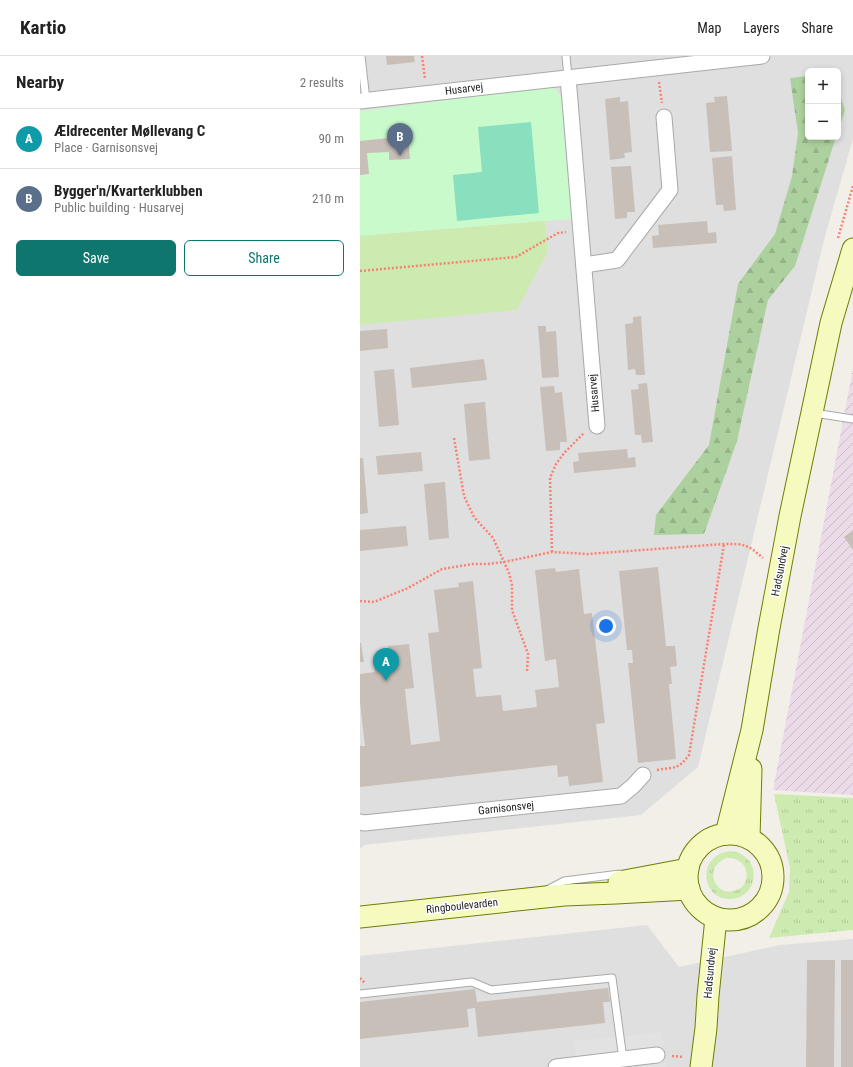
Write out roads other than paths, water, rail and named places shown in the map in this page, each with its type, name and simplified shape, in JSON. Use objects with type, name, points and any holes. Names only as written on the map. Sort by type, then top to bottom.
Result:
[{"type":"main road","name":"Hadsundvej","points":[[726,834],[752,730],[790,516],[831,323],[853,249]]},
{"type":"main road","name":"Hadsundvej","points":[[749,838],[752,730]]},
{"type":"main road","points":[[738,834],[749,838],[766,852],[771,862],[773,873],[772,888],[766,900],[757,911],[745,918],[723,919],[708,914],[696,904],[684,877],[691,859],[697,849],[706,841],[716,836],[738,834]]},
{"type":"main road","name":"Ringboulevarden","points":[[360,917],[531,898],[616,893],[684,877]]},
{"type":"main road","name":"Hadsundvej","points":[[702,1063],[708,990],[723,919]]},
{"type":"street","name":"Husarvej","points":[[363,100],[762,56]]},
{"type":"street","name":"Husarvej","points":[[568,77],[597,426]]},
{"type":"street","points":[[584,265],[617,260],[670,190],[664,117]]},
{"type":"street","name":"Garnisonsvej","points":[[360,822],[364,823],[621,796],[643,775]]},
{"type":"street","points":[[556,1067],[657,1055]]},
{"type":"lane","points":[[361,56],[363,100]]},
{"type":"lane","points":[[566,56],[568,77]]},
{"type":"lane","points":[[812,413],[853,419]]},
{"type":"lane","points":[[531,898],[564,881],[631,872],[684,877]]},
{"type":"lane","points":[[360,994],[472,982],[491,990],[612,978],[623,1059]]},
{"type":"place","name":"Bygger'n/Kvarterklubben","points":[[400,156]]},
{"type":"place","name":"Ældrecenter Møllevang C","points":[[386,681]]}]
